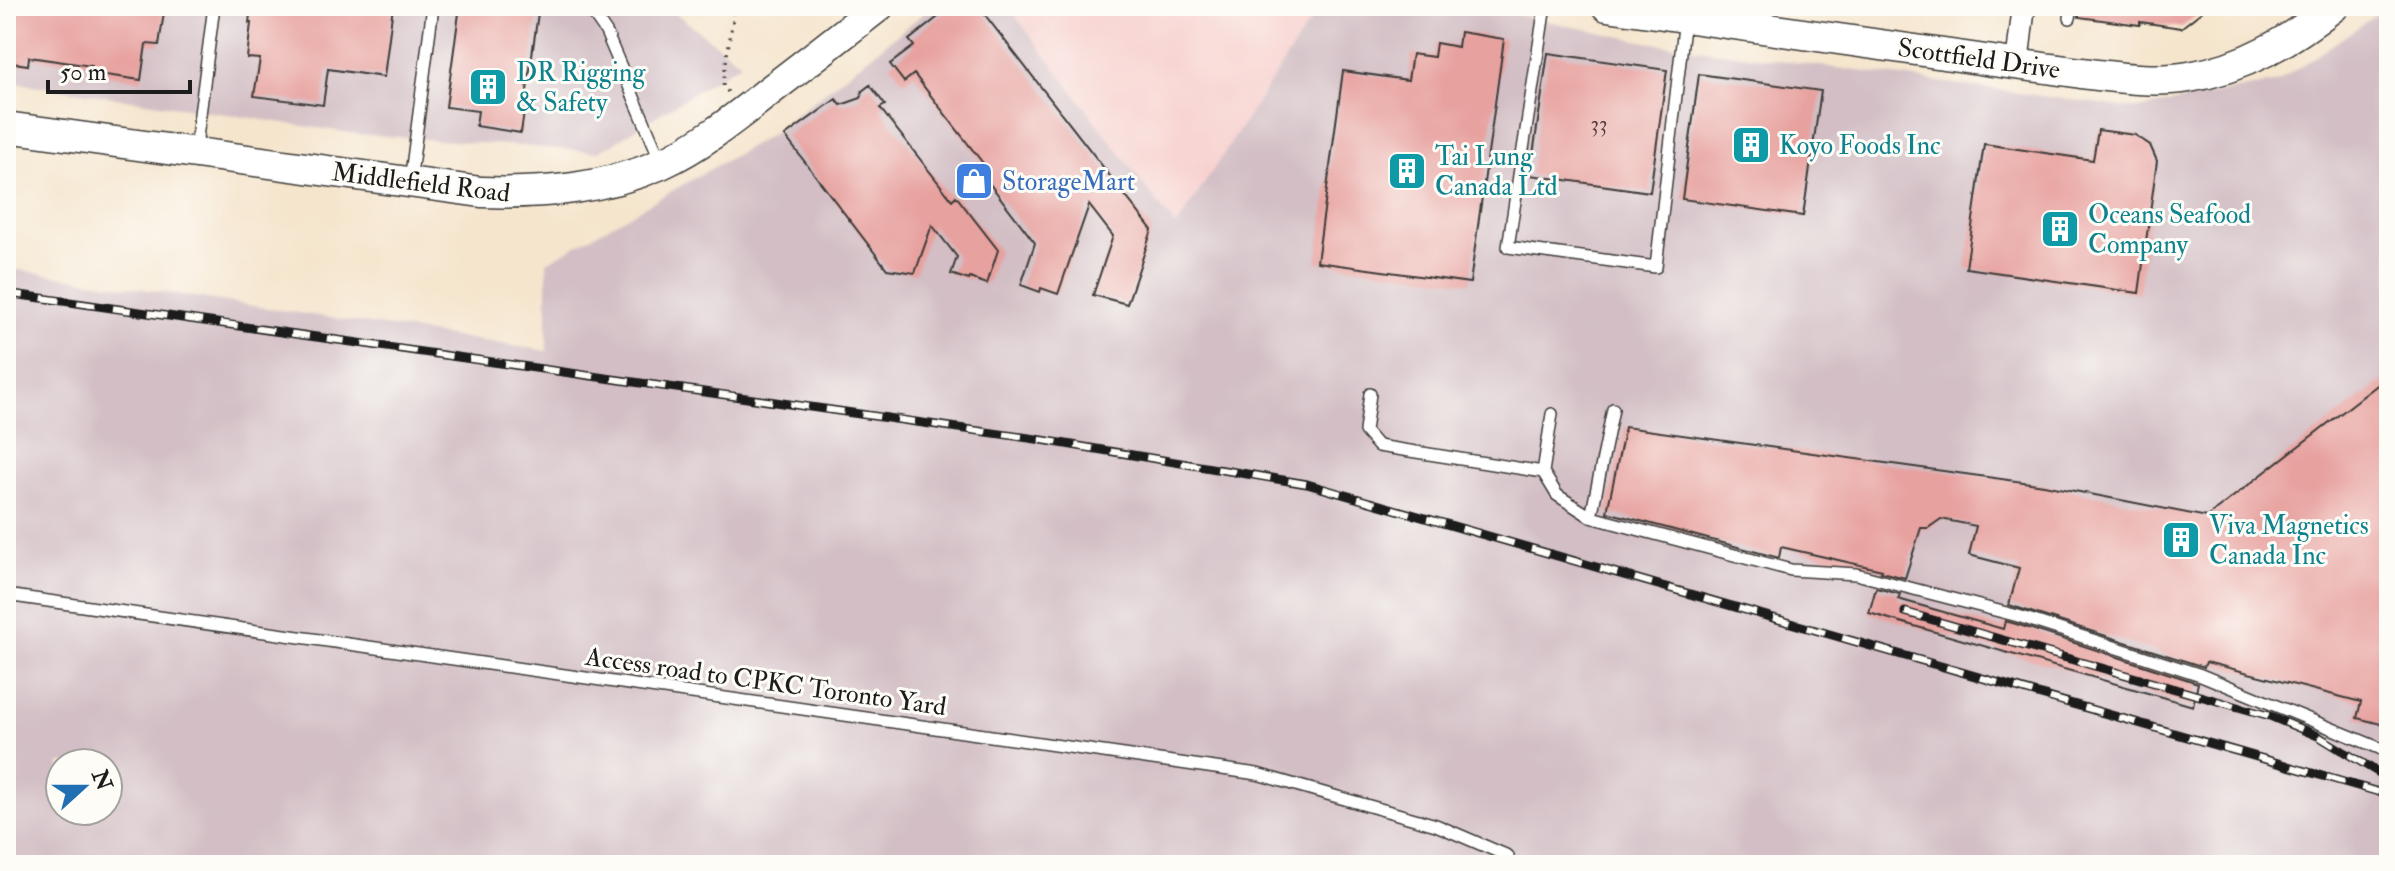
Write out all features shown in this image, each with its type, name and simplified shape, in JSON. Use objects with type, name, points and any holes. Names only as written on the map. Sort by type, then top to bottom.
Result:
[{"type":"main road","name":"Middlefield Road","points":[[6,127],[481,192],[569,190],[662,164],[722,128],[879,6]]},
{"type":"main road","name":"Scottfield Drive","points":[[1607,6],[1686,11],[2017,64],[2159,80],[2218,71],[2250,59],[2281,44],[2334,6]]},
{"type":"street","points":[[2017,64],[2024,6]]},
{"type":"lane","points":[[195,153],[214,6]]},
{"type":"lane","points":[[410,183],[433,6]]},
{"type":"lane","points":[[588,6],[606,32],[662,164]]},
{"type":"lane","points":[[1545,6],[1508,247],[1656,267],[1686,11]]},
{"type":"lane","points":[[1370,394],[1365,431],[1378,446],[1543,472]]},
{"type":"lane","points":[[1591,517],[1613,409]]},
{"type":"lane","points":[[1552,414],[1543,472],[1557,495],[1591,517],[1791,570],[1856,574],[2018,616],[2201,675],[2389,752]]},
{"type":"lane","name":"Access road to CPKC Toronto Yard","points":[[6,595],[1257,774],[1436,825],[1508,856]]},
{"type":"path","points":[[723,86],[735,6]]},
{"type":"shaded area","points":[[6,6],[666,6],[741,63],[599,152],[357,134],[6,81]]},
{"type":"shaded area","points":[[933,6],[1008,6],[1176,227],[1320,6],[1476,6],[1646,42],[2137,109],[2278,82],[2389,6],[2389,865],[6,865],[6,268],[547,351],[547,262],[772,134]]},
{"type":"shaded area","points":[[1008,6],[1320,6],[1176,228]]},
{"type":"building","points":[[6,6],[165,6],[159,45],[146,44],[141,80],[91,73],[92,66],[29,57],[28,65],[6,62]]},
{"type":"building","points":[[251,6],[393,6],[384,77],[328,69],[323,105],[254,96],[260,59],[247,58]]},
{"type":"building","name":"DR Rigging & Safety","points":[[460,6],[539,6],[521,133],[476,126],[478,111],[446,107]]},
{"type":"building","points":[[952,6],[978,6],[1152,230],[1127,304],[1093,295],[1113,236],[1089,205],[1058,294],[1021,285],[1035,243],[983,175],[989,171],[914,74],[904,82],[890,64],[914,46],[909,40]]},
{"type":"building","points":[[2080,6],[2209,6],[2181,28],[2079,17]]},
{"type":"building","name":"Tai Lung Canada Ltd","points":[[1460,32],[1504,39],[1470,283],[1317,262],[1343,71],[1408,80],[1412,54],[1434,57],[1436,43],[1458,47]]},
{"type":"building","points":[[1548,53],[1667,70],[1650,192],[1530,175]]},
{"type":"building","name":"Koyo Foods Inc","points":[[1699,74],[1821,91],[1803,216],[1682,199]]},
{"type":"building","points":[[870,85],[885,105],[880,108],[952,200],[956,196],[998,250],[987,284],[951,274],[957,257],[932,225],[915,273],[887,269],[785,136],[836,99],[841,105],[861,98],[862,91]]},
{"type":"building","name":"Oceans Seafood Company","points":[[2098,130],[2135,135],[2150,145],[2157,161],[2139,293],[1966,268],[1984,144],[2093,160]]},
{"type":"building","name":"Viva Magnetics Canada Inc","points":[[2389,376],[2389,726],[2357,718],[2361,702],[2206,662],[2204,667],[2009,605],[2019,568],[1969,555],[1976,526],[1941,519],[1928,528],[1921,528],[1905,578],[1781,547],[1779,558],[1607,512],[1625,427],[2044,485],[2207,517]]},
{"type":"building","points":[[1876,588],[1900,594],[1898,599],[2003,629],[2005,621],[2016,624],[2198,683],[2193,706],[1869,613]]},
{"type":"railway","points":[[6,293],[1036,439],[1307,484],[2389,795]]},
{"type":"railway","points":[[1905,612],[2270,716],[2318,736],[2389,779]]},
{"type":"place","name":"DR Rigging & Safety","points":[[488,87]]},
{"type":"place","name":"Koyo Foods Inc","points":[[1751,145]]},
{"type":"place","name":"Tai Lung Canada Ltd","points":[[1407,171]]},
{"type":"place","name":"StorageMart","points":[[974,181]]},
{"type":"place","name":"Oceans Seafood Company","points":[[2060,229]]},
{"type":"place","name":"Viva Magnetics Canada Inc","points":[[2181,540]]}]
